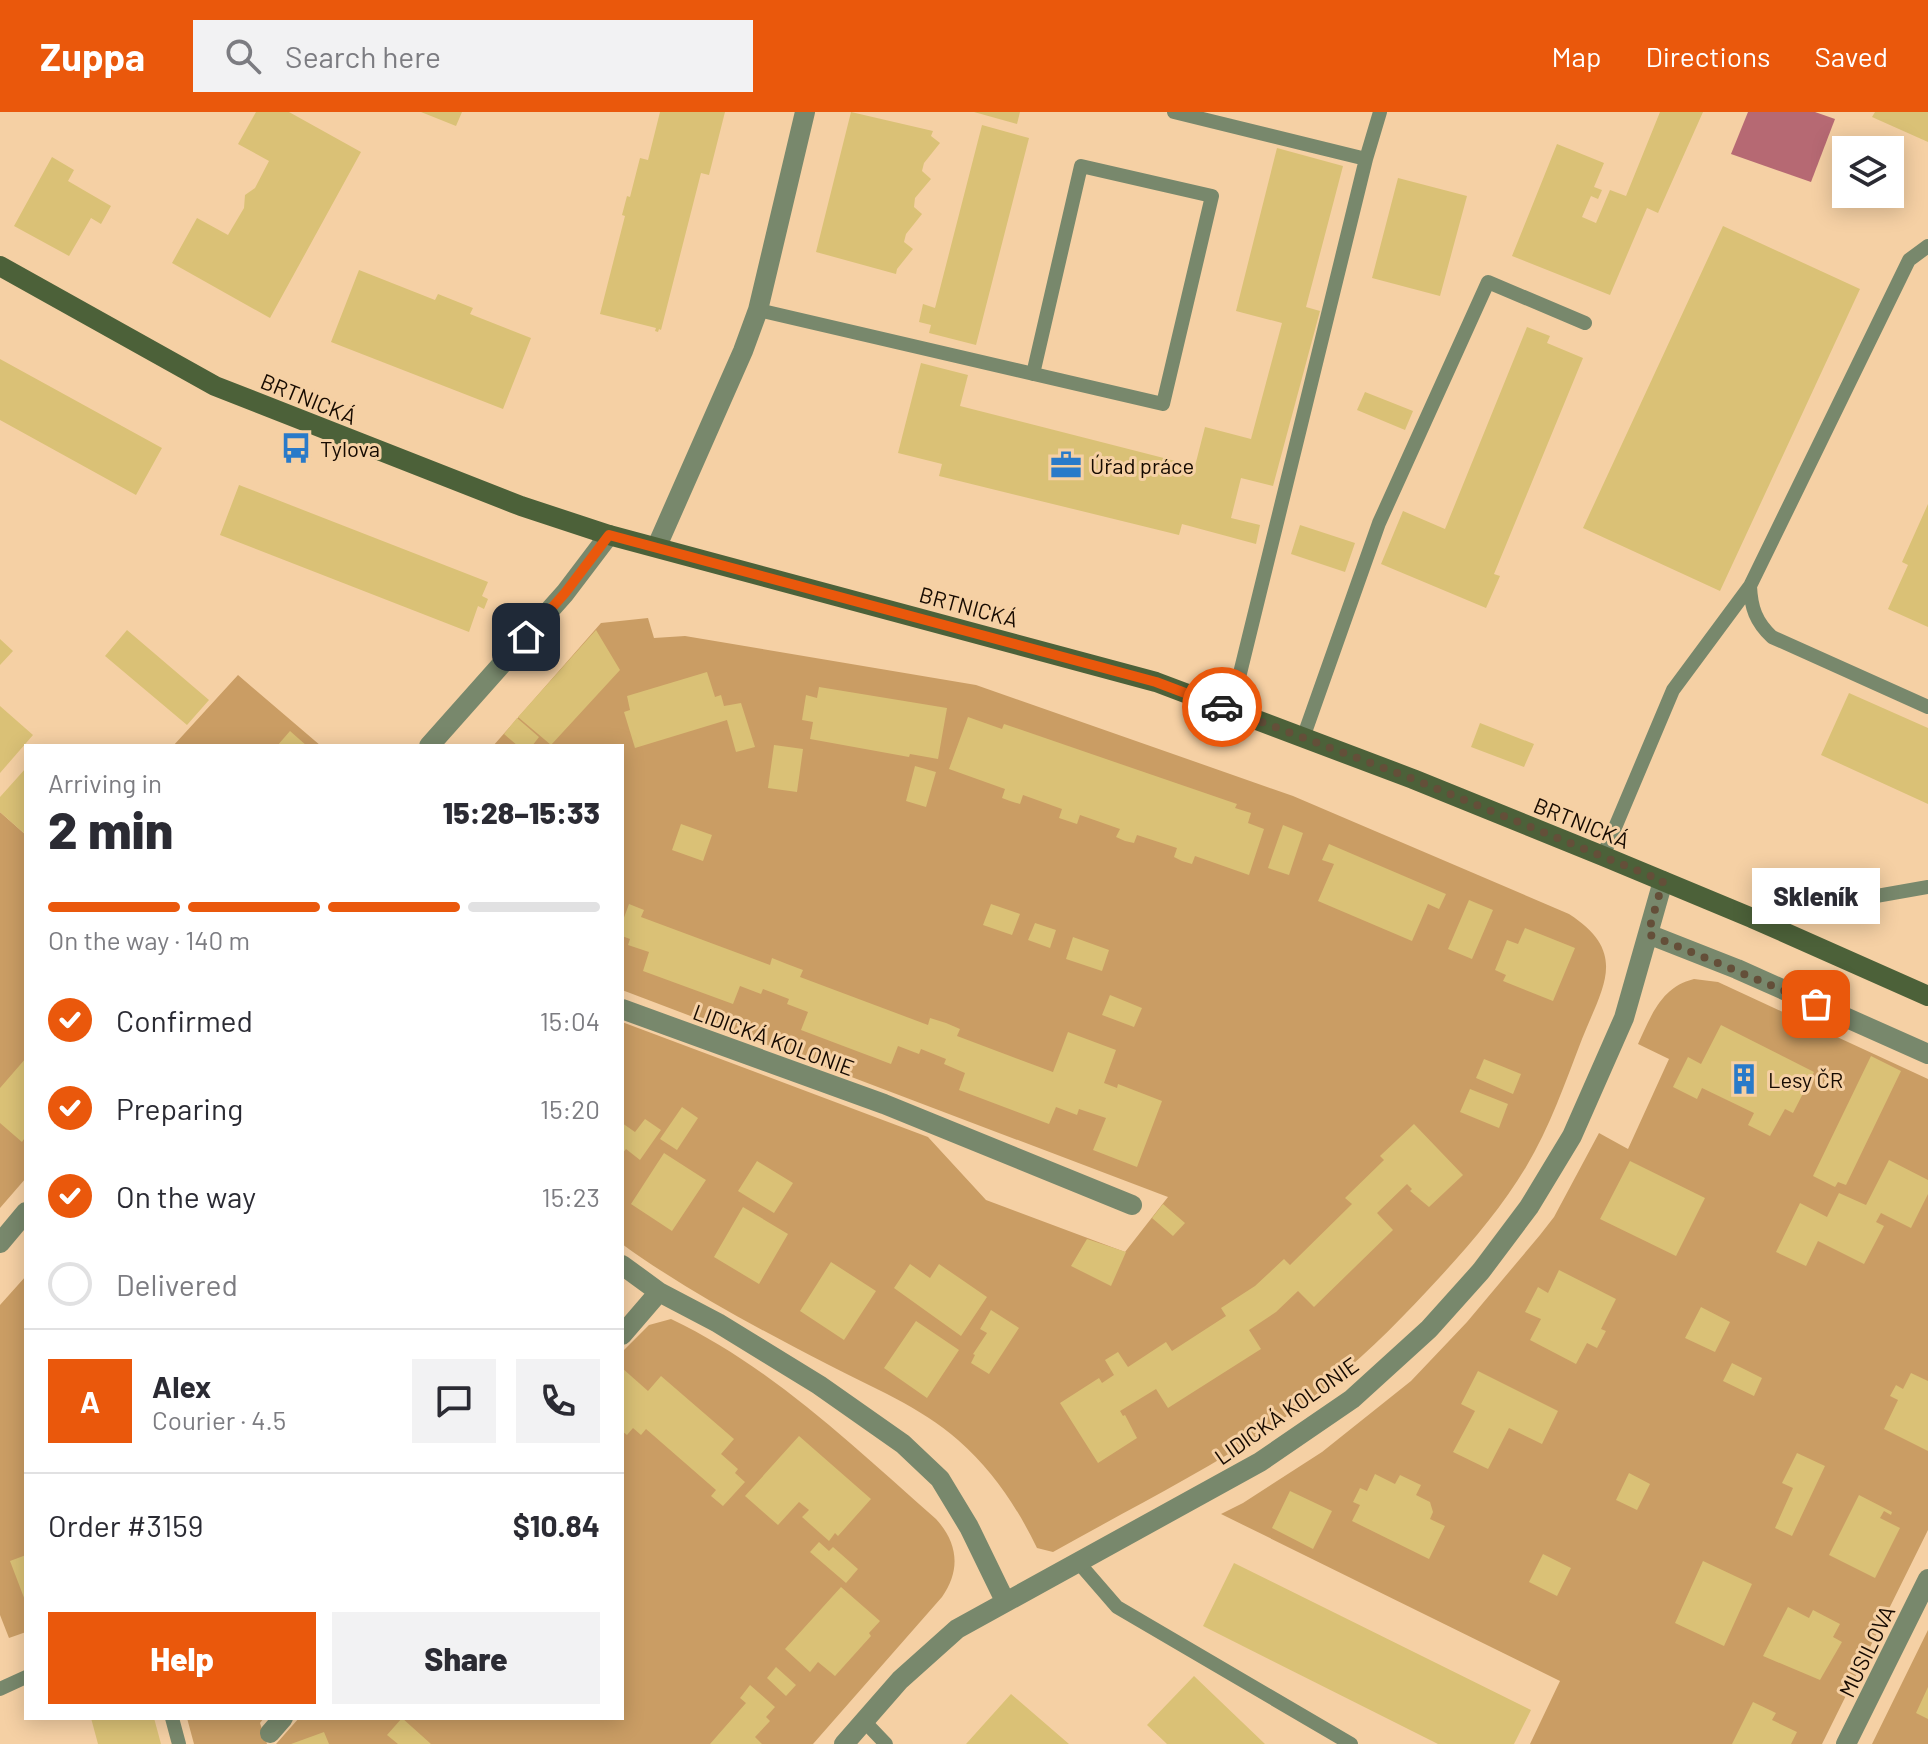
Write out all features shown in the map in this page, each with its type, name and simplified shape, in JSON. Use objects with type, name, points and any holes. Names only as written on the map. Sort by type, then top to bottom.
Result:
[{"type":"main road","name":"BRTNICKÁ","points":[[0,266],[215,386],[521,506],[609,535],[1156,682],[1603,856],[1928,996]]},
{"type":"street","points":[[657,546],[708,435],[758,310],[805,112]]},
{"type":"street","points":[[431,744],[565,593],[609,535]]},
{"type":"street","name":"LIDICKÁ KOLONIE","points":[[844,1744],[900,1680],[957,1629],[1260,1462],[1363,1389],[1429,1329],[1481,1271],[1529,1207],[1572,1136],[1624,1018],[1663,881]]},
{"type":"street","points":[[1648,934],[1928,1054]]},
{"type":"street","name":"LIDICKÁ KOLONIE","points":[[624,1010],[884,1104],[1132,1205]]},
{"type":"street","points":[[0,1243],[24,1214]]},
{"type":"street","points":[[624,1266],[659,1292],[718,1323],[819,1385],[903,1444],[940,1479],[969,1527],[1005,1601]]},
{"type":"street","points":[[624,1333],[659,1292]]},
{"type":"street","name":"MUSILOVA","points":[[1846,1744],[1928,1579]]},
{"type":"lane","points":[[1174,112],[1366,159]]},
{"type":"lane","points":[[1231,710],[1380,112]]},
{"type":"lane","points":[[758,310],[1033,374],[1163,404],[1212,196],[1081,166],[1033,374]]},
{"type":"lane","points":[[1603,856],[1673,690],[1750,586],[1909,260],[1928,246]]},
{"type":"lane","points":[[1303,738],[1379,523],[1488,282],[1585,323]]},
{"type":"lane","points":[[1750,586],[1751,604],[1759,625],[1772,637],[1928,707]]},
{"type":"lane","points":[[1752,918],[1928,887]]},
{"type":"lane","points":[[1078,1562],[1117,1607],[1351,1744]]},
{"type":"lane","points":[[0,1689],[24,1678]]},
{"type":"lane","points":[[173,1720],[179,1744]]},
{"type":"lane","points":[[864,1721],[886,1744]]},
{"type":"shaded area","points":[[1748,112],[1815,112],[1835,119],[1811,182],[1731,154]]},
{"type":"shaded area","points":[[648,618],[654,638],[685,636],[976,685],[1293,796],[1569,914],[1588,928],[1599,943],[1605,957],[1606,971],[1597,1003],[1535,1152],[1497,1210],[1452,1264],[1388,1331],[1332,1382],[1266,1430],[1196,1473],[1053,1552],[1037,1548],[993,1477],[944,1428],[895,1398],[722,1308],[624,1245],[624,1023],[928,1137],[986,1200],[1125,1252],[1168,1197],[624,991],[624,744],[495,744],[601,623]]},
{"type":"shaded area","points":[[238,675],[319,744],[175,744]]},
{"type":"shaded area","points":[[0,812],[24,833],[24,1180],[0,1208]]},
{"type":"shaded area","points":[[1694,979],[1718,982],[1928,1079],[1928,1530],[1822,1744],[1530,1744],[1560,1681],[1221,1514],[1322,1452],[1411,1381],[1467,1322],[1554,1217],[1599,1133],[1628,1149],[1669,1059],[1638,1044],[1658,1004],[1673,989]]},
{"type":"shaded area","points":[[24,1278],[24,1633],[9,1638],[0,1615],[0,1305]]},
{"type":"shaded area","points":[[671,1319],[708,1338],[777,1384],[842,1436],[936,1519],[953,1547],[952,1577],[942,1597],[813,1744],[276,1744],[297,1720],[624,1720],[624,1350],[649,1325]]},
{"type":"shaded area","points":[[1928,1630],[1928,1744],[1872,1744]]},
{"type":"shaded area","points":[[188,1720],[262,1720],[260,1723],[267,1744],[194,1744]]},
{"type":"building","points":[[256,112],[289,112],[361,152],[270,318],[172,263],[197,218],[228,235],[244,208],[245,195],[255,188],[269,161],[238,144]]},
{"type":"building","points":[[421,112],[462,112],[456,126]]},
{"type":"building","points":[[660,112],[725,112],[709,175],[701,173],[658,332],[656,328],[600,314],[625,216],[622,215],[627,196],[630,197],[640,158],[648,160]]},
{"type":"building","points":[[851,112],[933,131],[931,136],[940,143],[924,163],[922,171],[931,179],[915,198],[914,207],[922,214],[906,234],[904,242],[913,249],[896,274],[816,252]]},
{"type":"building","points":[[974,112],[1020,112],[1017,124]]},
{"type":"building","points":[[1660,112],[1703,112],[1658,213],[1647,208],[1610,295],[1512,256],[1557,144],[1604,163],[1594,187],[1602,190],[1598,199],[1591,196],[1582,217],[1596,223],[1610,190],[1626,196]]},
{"type":"building","points":[[1875,112],[1928,112],[1928,142],[1872,117]]},
{"type":"building","points":[[982,125],[1029,138],[976,345],[929,333],[931,325],[919,322],[923,304],[935,308]]},
{"type":"building","points":[[1277,148],[1343,166],[1306,307],[1320,311],[1273,486],[1241,478],[1231,518],[1260,525],[1256,544],[1182,524],[1179,535],[939,476],[942,464],[898,453],[921,363],[968,375],[960,406],[1195,466],[1205,427],[1251,439],[1282,323],[1236,311]]},
{"type":"building","points":[[52,157],[74,170],[68,181],[111,206],[101,224],[91,218],[69,256],[14,226]]},
{"type":"building","points":[[1398,178],[1467,196],[1440,296],[1372,278]]},
{"type":"building","points":[[1723,226],[1860,289],[1720,591],[1583,528]]},
{"type":"building","points":[[359,270],[435,300],[438,294],[473,308],[470,314],[531,338],[503,409],[331,342]]},
{"type":"building","points":[[1527,327],[1550,336],[1547,343],[1583,358],[1494,574],[1500,576],[1486,608],[1381,564],[1403,511],[1445,529]]},
{"type":"building","points":[[0,359],[162,448],[136,495],[0,420]]},
{"type":"building","points":[[1365,392],[1413,411],[1405,430],[1357,410]]},
{"type":"building","points":[[239,485],[488,582],[482,596],[488,599],[484,609],[478,606],[469,632],[220,535]]},
{"type":"building","points":[[1928,504],[1928,627],[1888,609],[1908,565],[1902,562]]},
{"type":"building","points":[[1300,525],[1355,543],[1345,572],[1291,554]]},
{"type":"building","points":[[127,630],[209,700],[187,725],[105,656]]},
{"type":"building","points":[[596,630],[620,670],[552,744],[518,717]]},
{"type":"building","points":[[0,639],[13,651],[0,665]]},
{"type":"building","points":[[707,672],[715,697],[721,695],[724,706],[741,703],[755,747],[736,752],[727,720],[635,748],[624,712],[630,710],[627,696]]},
{"type":"building","points":[[819,687],[947,708],[938,759],[910,754],[909,757],[810,739],[813,722],[802,720],[806,695],[817,698]]},
{"type":"building","points":[[1849,693],[1928,728],[1928,804],[1821,755]]},
{"type":"building","points":[[0,706],[33,735],[0,773]]},
{"type":"building","points":[[968,717],[1002,729],[1004,724],[1237,804],[1235,808],[1251,813],[1248,823],[1264,829],[1249,875],[1195,856],[1192,864],[1182,861],[1174,857],[1177,848],[1137,835],[1134,843],[1125,841],[1116,837],[1120,829],[1080,815],[1077,824],[1059,818],[1062,809],[1023,795],[1020,804],[1010,801],[1002,798],[1005,789],[949,769]]},
{"type":"building","points":[[517,718],[539,737],[534,744],[516,744],[504,734]]},
{"type":"building","points":[[1480,723],[1534,744],[1524,767],[1471,747]]},
{"type":"building","points":[[290,731],[305,744],[279,744]]},
{"type":"building","points":[[774,745],[803,749],[797,792],[768,788]]},
{"type":"building","points":[[915,766],[936,772],[926,807],[906,801]]},
{"type":"building","points":[[24,770],[24,833],[0,812],[0,797]]},
{"type":"building","points":[[681,824],[712,835],[703,861],[672,850]]},
{"type":"building","points":[[1283,825],[1303,833],[1289,875],[1268,868]]},
{"type":"building","points":[[1329,844],[1446,894],[1439,909],[1428,904],[1412,941],[1318,901],[1334,864],[1322,860]]},
{"type":"building","points":[[1469,900],[1493,910],[1472,959],[1448,949]]},
{"type":"building","points":[[629,904],[644,910],[641,917],[770,965],[772,958],[803,970],[800,977],[928,1025],[930,1018],[946,1023],[960,1029],[957,1036],[1053,1072],[1068,1032],[1116,1050],[1104,1083],[1117,1088],[1118,1084],[1162,1101],[1137,1167],[1093,1150],[1106,1118],[1079,1109],[1077,1115],[1056,1107],[1049,1124],[959,1090],[965,1073],[944,1064],[946,1059],[921,1049],[919,1054],[898,1046],[891,1064],[801,1030],[808,1012],[787,1004],[789,999],[763,989],[761,994],[740,986],[733,1004],[643,971],[649,952],[628,945],[630,939],[624,937],[624,918]]},
{"type":"building","points":[[991,904],[1020,914],[1012,935],[983,925]]},
{"type":"building","points":[[1035,923],[1056,930],[1050,948],[1028,940]]},
{"type":"building","points":[[1525,928],[1575,948],[1553,1001],[1503,981],[1506,975],[1495,970],[1507,940],[1518,944]]},
{"type":"building","points":[[1073,937],[1109,950],[1102,971],[1066,959]]},
{"type":"building","points":[[1110,995],[1142,1008],[1134,1027],[1102,1015]]},
{"type":"building","name":"Lesy ČR","points":[[1721,1025],[1814,1072],[1793,1113],[1785,1109],[1770,1136],[1748,1125],[1754,1113],[1702,1088],[1697,1099],[1673,1087],[1688,1057],[1701,1064]]},
{"type":"building","points":[[1871,1056],[1901,1071],[1846,1185],[1838,1182],[1835,1187],[1813,1176]]},
{"type":"building","points":[[1484,1059],[1521,1074],[1513,1094],[1476,1078]]},
{"type":"building","points":[[24,1060],[22,1142],[0,1123],[0,1088]]},
{"type":"building","points":[[1470,1089],[1508,1104],[1499,1128],[1460,1112]]},
{"type":"building","points":[[682,1107],[698,1118],[677,1150],[660,1139]]},
{"type":"building","points":[[645,1119],[661,1130],[640,1160],[626,1149],[624,1152],[624,1124],[635,1132]]},
{"type":"building","points":[[1414,1124],[1463,1175],[1429,1207],[1410,1191],[1412,1189],[1407,1184],[1377,1213],[1393,1230],[1314,1307],[1298,1291],[1276,1312],[1249,1330],[1261,1349],[1168,1408],[1156,1389],[1120,1411],[1137,1438],[1098,1463],[1060,1403],[1099,1378],[1102,1383],[1114,1375],[1105,1360],[1118,1352],[1128,1367],[1166,1342],[1172,1351],[1226,1316],[1221,1308],[1255,1286],[1284,1259],[1290,1265],[1352,1204],[1345,1198],[1384,1160],[1380,1156]]},
{"type":"building","points":[[664,1153],[706,1180],[672,1231],[631,1204]]},
{"type":"building","points":[[1889,1160],[1928,1180],[1928,1194],[1911,1228],[1881,1213],[1876,1222],[1884,1226],[1864,1264],[1818,1241],[1806,1266],[1776,1252],[1800,1203],[1827,1217],[1839,1193],[1866,1205]]},
{"type":"building","points":[[757,1161],[793,1183],[774,1213],[738,1191]]},
{"type":"building","points":[[1630,1161],[1705,1198],[1676,1256],[1600,1219]]},
{"type":"building","points":[[1163,1204],[1185,1223],[1173,1236],[1152,1218]]},
{"type":"building","points":[[743,1207],[788,1234],[759,1284],[714,1257]]},
{"type":"building","points":[[1087,1239],[1126,1252],[1111,1286],[1071,1266]]},
{"type":"building","points":[[831,1262],[876,1291],[844,1340],[800,1311]]},
{"type":"building","points":[[910,1264],[930,1278],[939,1264],[987,1297],[961,1336],[894,1288]]},
{"type":"building","points":[[1559,1270],[1616,1299],[1601,1329],[1606,1331],[1597,1348],[1587,1343],[1576,1364],[1530,1340],[1541,1319],[1525,1312],[1538,1287],[1548,1293]]},
{"type":"building","points":[[1701,1307],[1730,1322],[1715,1352],[1685,1338]]},
{"type":"building","points":[[991,1310],[1019,1328],[989,1374],[971,1363],[973,1354],[987,1333],[980,1329]]},
{"type":"building","points":[[916,1321],[959,1350],[927,1398],[884,1368]]},
{"type":"building","points":[[1732,1363],[1762,1378],[1754,1396],[1723,1381]]},
{"type":"building","points":[[624,1370],[648,1391],[661,1376],[734,1439],[721,1454],[738,1469],[735,1473],[745,1482],[723,1506],[711,1496],[716,1490],[646,1429],[641,1435],[633,1428],[627,1435],[624,1433]]},
{"type":"building","points":[[1478,1371],[1558,1411],[1542,1444],[1509,1428],[1488,1469],[1453,1452],[1475,1411],[1461,1404]]},
{"type":"building","points":[[1911,1373],[1928,1381],[1928,1451],[1884,1429],[1898,1400],[1890,1396],[1896,1385],[1903,1389]]},
{"type":"building","points":[[799,1436],[871,1499],[838,1536],[835,1533],[829,1541],[802,1517],[809,1510],[799,1502],[778,1525],[745,1496]]},
{"type":"building","points":[[1797,1453],[1825,1466],[1792,1536],[1775,1528],[1793,1488],[1782,1483]]},
{"type":"building","points":[[1629,1473],[1650,1484],[1637,1510],[1616,1500]]},
{"type":"building","points":[[1375,1474],[1395,1484],[1400,1475],[1421,1485],[1416,1495],[1430,1502],[1433,1512],[1430,1519],[1445,1526],[1429,1559],[1352,1521],[1360,1505],[1353,1502],[1360,1488],[1367,1491]]},
{"type":"building","points":[[1290,1491],[1332,1511],[1313,1549],[1272,1528]]},
{"type":"building","points":[[1859,1495],[1892,1512],[1891,1515],[1884,1511],[1880,1518],[1900,1528],[1875,1578],[1829,1555]]},
{"type":"building","points":[[819,1542],[829,1551],[833,1547],[858,1569],[846,1583],[810,1552]]},
{"type":"building","points":[[1543,1554],[1571,1568],[1557,1596],[1529,1582]]},
{"type":"building","points":[[24,1556],[24,1598],[10,1561]]},
{"type":"building","points":[[1703,1561],[1752,1584],[1724,1646],[1675,1623]]},
{"type":"building","points":[[1234,1563],[1531,1710],[1514,1744],[1438,1744],[1203,1626]]},
{"type":"building","points":[[841,1587],[880,1621],[869,1633],[871,1636],[835,1676],[818,1662],[810,1672],[785,1649]]},
{"type":"building","points":[[1788,1607],[1809,1618],[1813,1610],[1840,1624],[1833,1637],[1842,1642],[1820,1680],[1763,1656]]},
{"type":"building","points":[[776,1667],[796,1685],[786,1696],[767,1678]]},
{"type":"building","points":[[1194,1676],[1265,1744],[1167,1744],[1147,1725]]},
{"type":"building","points":[[750,1685],[775,1707],[766,1717],[770,1721],[755,1737],[762,1744],[710,1744],[746,1703],[740,1698]]},
{"type":"building","points":[[1928,1687],[1928,1719],[1916,1713]]},
{"type":"building","points":[[1011,1694],[1069,1744],[966,1744]]},
{"type":"building","points":[[1753,1702],[1776,1713],[1772,1720],[1797,1732],[1791,1744],[1732,1744]]},
{"type":"building","points":[[92,1720],[155,1720],[161,1744],[98,1744]]},
{"type":"building","points":[[400,1720],[404,1720],[431,1744],[398,1744],[387,1735]]},
{"type":"building","points":[[324,1732],[329,1744],[291,1744]]},
{"type":"way so far","points":[[1222,707],[1413,779],[1663,881],[1648,934],[1816,1004]]},
{"type":"place","name":"Tylova","points":[[296,448]]},
{"type":"place","name":"Úřad práce","points":[[1066,465]]},
{"type":"place","name":"Skleník","points":[[1816,1004]]},
{"type":"place","name":"Lesy ČR","points":[[1744,1079]]},
{"type":"route","points":[[526,637],[565,593],[609,535],[1156,682],[1222,707]]}]
